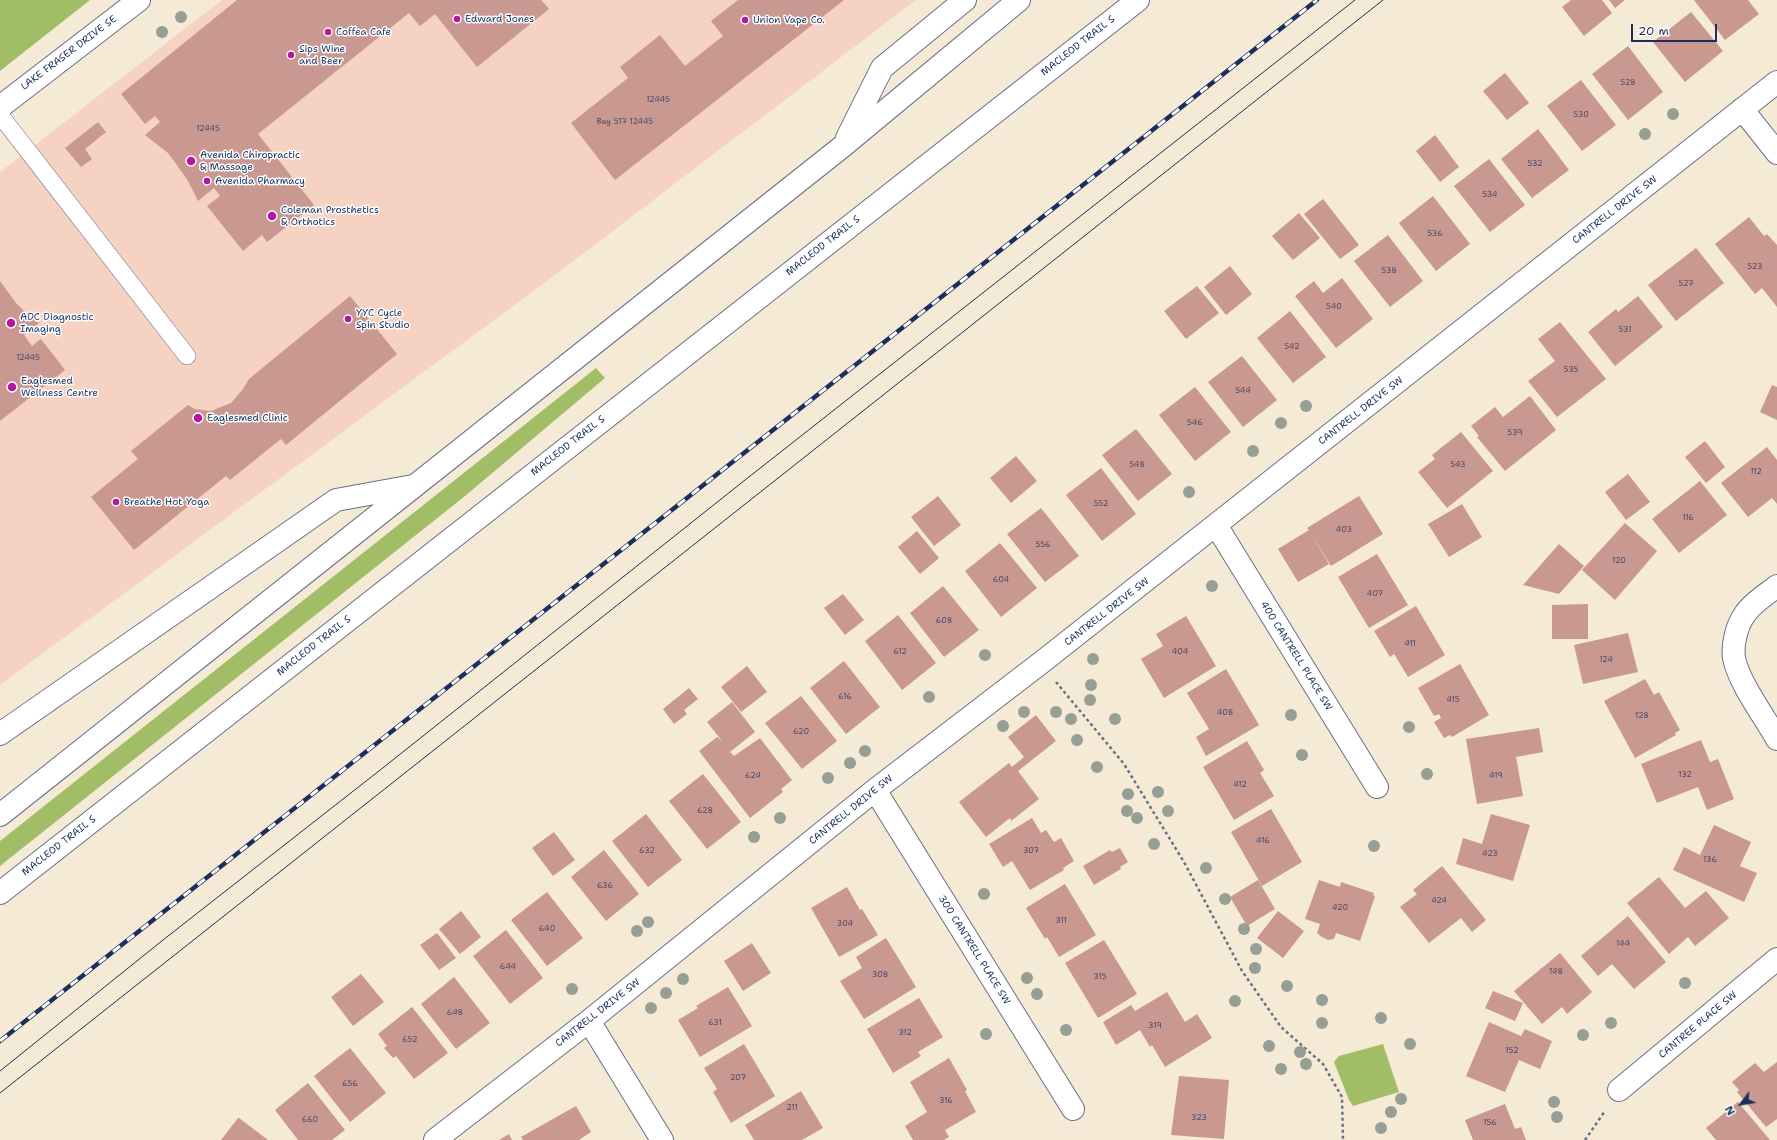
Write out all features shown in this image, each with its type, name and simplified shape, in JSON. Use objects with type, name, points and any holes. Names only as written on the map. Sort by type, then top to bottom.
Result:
[{"type":"main road","name":"LAKE FRASER DRIVE SE","points":[[0,106],[139,0]]},
{"type":"main road","points":[[842,146],[882,68],[965,0]]},
{"type":"main road","points":[[0,815],[842,146],[1019,0]]},
{"type":"main road","name":"MACLEOD TRAIL S","points":[[0,893],[1138,0]]},
{"type":"main road","name":"CANTRELL DRIVE SW","points":[[441,1138],[589,1021],[875,790],[1042,662],[1777,82]]},
{"type":"main road","points":[[1742,109],[1777,153]]},
{"type":"main road","points":[[0,734],[336,500],[417,485]]},
{"type":"main road","name":"400 CANTRELL PLACE SW","points":[[1216,525],[1377,787]]},
{"type":"main road","points":[[1777,586],[1745,613],[1738,626],[1734,656],[1736,666],[1744,683],[1777,739]]},
{"type":"main road","name":"300 CANTRELL PLACE SW","points":[[875,790],[1073,1109]]},
{"type":"main road","name":"CANTREE PLACE SW","points":[[1619,1090],[1777,959]]},
{"type":"main road","points":[[589,1021],[662,1140]]},
{"type":"lane","points":[[0,115],[187,356]]},
{"type":"path","points":[[1042,662],[1060,688],[1124,764],[1184,862],[1242,971],[1281,1028],[1323,1064],[1342,1097],[1343,1140]]},
{"type":"path","points":[[1585,1140],[1619,1090]]},
{"type":"shaded area","points":[[222,0],[916,0],[555,275],[0,685],[0,172]]},
{"type":"green space","points":[[0,0],[90,0],[0,71]]},
{"type":"green space","points":[[596,368],[605,378],[465,496],[0,866],[0,841]]},
{"type":"green space","points":[[1383,1044],[1399,1092],[1353,1106],[1349,1100],[1334,1062],[1339,1056]]},
{"type":"building","points":[[237,0],[541,0],[549,9],[477,67],[435,14],[420,26],[409,13],[258,134],[314,205],[267,242],[262,235],[243,251],[207,206],[220,196],[214,188],[198,201],[188,181],[168,153],[145,135],[160,122],[155,116],[145,124],[121,94]]},
{"type":"building","points":[[738,0],[844,0],[615,180],[571,123],[628,78],[620,67],[660,35],[685,66],[723,36],[711,21]]},
{"type":"building","points":[[1571,0],[1602,0],[1612,13],[1584,36],[1562,7]]},
{"type":"building","points":[[1609,0],[1625,0],[1615,8]]},
{"type":"building","points":[[1694,0],[1748,0],[1759,14],[1725,40]]},
{"type":"building","points":[[1691,12],[1723,51],[1685,82],[1653,42]]},
{"type":"building","points":[[1628,46],[1663,92],[1628,120],[1592,74]]},
{"type":"building","points":[[1505,73],[1529,103],[1507,120],[1483,91]]},
{"type":"building","points":[[1581,80],[1616,125],[1582,151],[1547,106]]},
{"type":"building","points":[[98,122],[106,132],[85,149],[92,159],[81,167],[65,148]]},
{"type":"building","points":[[1538,129],[1569,170],[1532,198],[1501,159]]},
{"type":"building","points":[[1435,135],[1459,167],[1440,182],[1416,151]]},
{"type":"building","points":[[1489,159],[1525,205],[1490,232],[1454,186]]},
{"type":"building","points":[[1433,196],[1470,244],[1436,271],[1399,223]]},
{"type":"building","points":[[1323,199],[1359,245],[1340,259],[1304,214]]},
{"type":"building","points":[[1299,213],[1320,238],[1293,260],[1272,236]]},
{"type":"building","points":[[1749,217],[1764,236],[1767,234],[1777,245],[1777,307],[1762,288],[1755,294],[1715,244]]},
{"type":"building","points":[[1388,235],[1423,281],[1390,307],[1354,261]]},
{"type":"building","points":[[1696,248],[1724,283],[1676,321],[1648,285]]},
{"type":"building","points":[[1230,266],[1252,294],[1226,315],[1204,287]]},
{"type":"building","points":[[1342,278],[1373,319],[1336,348],[1295,296],[1314,281],[1323,293]]},
{"type":"building","points":[[0,281],[16,303],[30,317],[39,323],[24,335],[32,346],[41,339],[65,370],[0,421]]},
{"type":"building","points":[[1197,286],[1219,313],[1186,339],[1164,311]]},
{"type":"building","points":[[350,296],[397,354],[286,445],[281,439],[230,480],[226,476],[134,550],[91,497],[138,459],[131,451],[188,405],[195,409],[211,411],[231,403],[249,379]]},
{"type":"building","points":[[1638,296],[1663,327],[1615,366],[1588,332],[1616,309],[1618,312]]},
{"type":"building","points":[[1290,311],[1326,357],[1293,383],[1257,338]]},
{"type":"building","points":[[1560,322],[1606,379],[1557,417],[1528,381],[1555,361],[1538,339]]},
{"type":"building","points":[[1242,356],[1277,400],[1243,427],[1208,382]]},
{"type":"building","points":[[1772,385],[1777,387],[1777,420],[1760,412]]},
{"type":"building","points":[[1195,387],[1231,432],[1195,461],[1159,415]]},
{"type":"building","points":[[1530,396],[1556,430],[1505,471],[1477,437],[1479,436],[1471,426],[1495,407],[1503,417]]},
{"type":"building","points":[[1136,429],[1172,474],[1138,501],[1102,455]]},
{"type":"building","points":[[1461,432],[1493,471],[1447,508],[1418,472],[1435,459],[1432,455]]},
{"type":"building","points":[[1705,441],[1725,467],[1706,483],[1685,457]]},
{"type":"building","points":[[1767,447],[1777,460],[1777,504],[1772,498],[1748,517],[1721,483]]},
{"type":"building","points":[[1016,456],[1037,481],[1011,503],[990,478]]},
{"type":"building","points":[[1101,468],[1136,514],[1102,541],[1066,495]]},
{"type":"building","points":[[1628,474],[1650,502],[1626,520],[1605,492]]},
{"type":"building","points":[[1700,481],[1727,515],[1679,553],[1652,519]]},
{"type":"building","points":[[938,496],[961,525],[934,546],[911,517]]},
{"type":"building","points":[[1359,496],[1383,534],[1331,566],[1311,534],[1329,564],[1298,582],[1278,549],[1309,530],[1307,528]]},
{"type":"building","points":[[1462,504],[1482,537],[1449,557],[1428,524]]},
{"type":"building","points":[[1041,508],[1079,556],[1045,582],[1007,534]]},
{"type":"building","points":[[1625,523],[1657,551],[1615,600],[1582,570]]},
{"type":"building","points":[[917,531],[939,558],[920,574],[898,547]]},
{"type":"building","points":[[1000,543],[1037,588],[1001,617],[965,571]]},
{"type":"building","points":[[1559,544],[1584,566],[1559,594],[1523,585]]},
{"type":"building","points":[[1377,554],[1408,605],[1369,628],[1338,577]]},
{"type":"building","points":[[943,586],[979,630],[944,657],[910,613]]},
{"type":"building","points":[[843,594],[864,620],[845,635],[824,608]]},
{"type":"building","points":[[1588,604],[1588,639],[1552,639],[1552,605]]},
{"type":"building","points":[[1416,606],[1445,655],[1408,677],[1394,654],[1390,657],[1374,631]]},
{"type":"building","points":[[898,615],[936,663],[902,690],[865,641]]},
{"type":"building","points":[[1186,616],[1216,666],[1164,698],[1141,659],[1163,646],[1156,634]]},
{"type":"building","points":[[1628,633],[1638,672],[1583,684],[1574,645]]},
{"type":"building","points":[[844,661],[880,707],[846,734],[810,688]]},
{"type":"building","points":[[1460,664],[1489,715],[1452,737],[1450,735],[1444,738],[1434,722],[1441,718],[1439,714],[1434,716],[1418,688]]},
{"type":"building","points":[[747,666],[767,692],[741,712],[721,687]]},
{"type":"building","points":[[1226,669],[1259,725],[1206,756],[1196,737],[1209,729],[1187,693]]},
{"type":"building","points":[[1645,679],[1654,695],[1659,692],[1680,730],[1675,733],[1676,735],[1635,758],[1604,701]]},
{"type":"building","points":[[689,688],[698,699],[684,710],[687,714],[674,724],[663,709]]},
{"type":"building","points":[[801,696],[837,741],[802,769],[765,723]]},
{"type":"building","points":[[732,702],[755,732],[730,752],[734,756],[760,738],[792,780],[781,789],[783,792],[750,818],[699,751],[717,737],[722,741],[707,722]]},
{"type":"building","points":[[1036,715],[1056,741],[1018,771],[1039,799],[1011,821],[1010,818],[986,837],[959,802],[1009,763],[1012,767],[1024,757],[1008,737]]},
{"type":"building","points":[[1539,728],[1543,752],[1516,757],[1523,796],[1477,804],[1466,739]]},
{"type":"building","points":[[1701,740],[1710,762],[1718,759],[1734,799],[1707,810],[1698,787],[1657,803],[1641,764]]},
{"type":"building","points":[[1247,741],[1264,770],[1260,773],[1274,796],[1234,820],[1203,767]]},
{"type":"building","points":[[703,774],[741,822],[707,849],[669,801]]},
{"type":"building","points":[[1271,809],[1302,862],[1262,886],[1231,832]]},
{"type":"building","points":[[646,814],[682,860],[648,887],[612,841]]},
{"type":"building","points":[[1491,814],[1530,825],[1513,881],[1456,864],[1463,838],[1482,844]]},
{"type":"building","points":[[1032,818],[1041,833],[1046,830],[1054,842],[1061,838],[1074,861],[1063,868],[1064,870],[1030,890],[1012,861],[1003,867],[989,844]]},
{"type":"building","points":[[1714,825],[1751,842],[1740,866],[1757,873],[1744,902],[1673,870],[1684,847],[1700,855]]},
{"type":"building","points":[[554,832],[575,860],[553,876],[532,848]]},
{"type":"building","points":[[1120,848],[1128,862],[1120,867],[1121,869],[1094,885],[1083,866],[1110,850],[1112,852]]},
{"type":"building","points":[[604,850],[639,894],[606,921],[571,877]]},
{"type":"building","points":[[1442,866],[1486,920],[1472,932],[1461,918],[1429,943],[1400,907],[1417,894],[1413,890]]},
{"type":"building","points":[[1659,877],[1685,908],[1706,891],[1729,918],[1695,946],[1688,937],[1669,954],[1627,903]]},
{"type":"building","points":[[1258,880],[1275,909],[1247,926],[1230,897]]},
{"type":"building","points":[[1319,880],[1340,887],[1341,882],[1374,893],[1373,895],[1375,896],[1360,941],[1336,933],[1334,939],[1328,940],[1317,933],[1320,924],[1305,919]]},
{"type":"building","points":[[1065,884],[1096,935],[1059,957],[1047,937],[1045,939],[1026,908]]},
{"type":"building","points":[[847,887],[860,910],[862,909],[878,935],[839,957],[811,908]]},
{"type":"building","points":[[547,892],[583,938],[547,966],[511,920]]},
{"type":"building","points":[[461,911],[481,937],[460,954],[439,929]]},
{"type":"building","points":[[1278,911],[1304,931],[1283,958],[1257,938]]},
{"type":"building","points":[[1628,916],[1666,962],[1634,989],[1612,964],[1598,976],[1581,956]]},
{"type":"building","points":[[506,930],[543,978],[510,1004],[473,956]]},
{"type":"building","points":[[437,933],[456,958],[439,970],[420,945]]},
{"type":"building","points":[[886,938],[916,987],[864,1019],[840,981],[862,968],[856,957]]},
{"type":"building","points":[[1104,940],[1137,994],[1098,1018],[1065,963]]},
{"type":"building","points":[[752,943],[771,973],[743,991],[724,961]]},
{"type":"building","points":[[1560,953],[1592,992],[1567,1014],[1562,1007],[1542,1024],[1514,991]]},
{"type":"building","points":[[361,974],[384,1002],[353,1026],[331,997]]},
{"type":"building","points":[[454,977],[490,1023],[456,1049],[421,1004]]},
{"type":"building","points":[[728,987],[752,1026],[700,1057],[678,1020],[698,1008],[696,1006]]},
{"type":"building","points":[[1493,991],[1523,1003],[1515,1021],[1485,1008]]},
{"type":"building","points":[[1167,992],[1185,1022],[1197,1014],[1212,1038],[1165,1067],[1152,1045],[1150,1047],[1140,1030],[1116,1045],[1103,1022],[1131,1005],[1135,1011]]},
{"type":"building","points":[[919,998],[943,1037],[918,1052],[921,1056],[893,1073],[867,1029]]},
{"type":"building","points":[[412,1007],[448,1053],[414,1079],[396,1056],[393,1058],[384,1048],[387,1046],[378,1034]]},
{"type":"building","points":[[1489,1022],[1521,1036],[1525,1029],[1552,1041],[1540,1069],[1519,1060],[1505,1092],[1466,1076]]},
{"type":"building","points":[[744,1044],[775,1096],[731,1123],[713,1092],[717,1089],[704,1068]]},
{"type":"building","points":[[350,1048],[386,1093],[350,1122],[314,1076]]},
{"type":"building","points":[[949,1058],[967,1090],[965,1091],[976,1112],[945,1130],[949,1137],[944,1140],[913,1140],[905,1126],[927,1112],[910,1082]]},
{"type":"building","points":[[1777,1062],[1777,1119],[1766,1127],[1737,1092],[1739,1090],[1732,1082],[1755,1063],[1764,1072]]},
{"type":"building","points":[[1179,1076],[1229,1080],[1224,1139],[1171,1135]]},
{"type":"building","points":[[308,1083],[345,1130],[332,1140],[298,1140],[275,1110]]},
{"type":"building","points":[[801,1091],[823,1128],[802,1140],[754,1140],[745,1125]]},
{"type":"building","points":[[1738,1102],[1770,1140],[1716,1140],[1706,1128]]},
{"type":"building","points":[[1505,1104],[1515,1129],[1521,1127],[1526,1140],[1473,1140],[1465,1120]]},
{"type":"building","points":[[576,1106],[591,1132],[579,1140],[523,1140],[521,1137]]},
{"type":"building","points":[[239,1118],[268,1140],[221,1140]]},
{"type":"building","points":[[509,1134],[512,1140],[499,1140]]},
{"type":"tram line","points":[[0,1071],[163,940],[1355,0]]},
{"type":"tram line","points":[[0,1093],[1383,0]]},
{"type":"railway","points":[[0,1041],[1317,0]]},
{"type":"place","name":"Edward Jones","points":[[457,19]]},
{"type":"place","name":"Union Vape Co.","points":[[745,20]]},
{"type":"place","name":"Coffea Cafe","points":[[328,32]]},
{"type":"place","name":"Sips Wine and Beer","points":[[291,55]]},
{"type":"place","name":"Avenida Chiropractic & Massage","points":[[191,161]]},
{"type":"place","name":"Avenida Pharmacy","points":[[207,181]]},
{"type":"place","name":"Coleman Prosthetics & Orthotics","points":[[272,216]]},
{"type":"place","name":"YYC Cycle Spin Studio","points":[[348,319]]},
{"type":"place","name":"ADC Diagnostic Imaging","points":[[11,323]]},
{"type":"place","name":"Eaglesmed Wellness Centre","points":[[12,387]]},
{"type":"place","name":"Eaglesmed Clinic","points":[[198,418]]},
{"type":"place","name":"Breathe Hot Yoga","points":[[116,502]]}]
